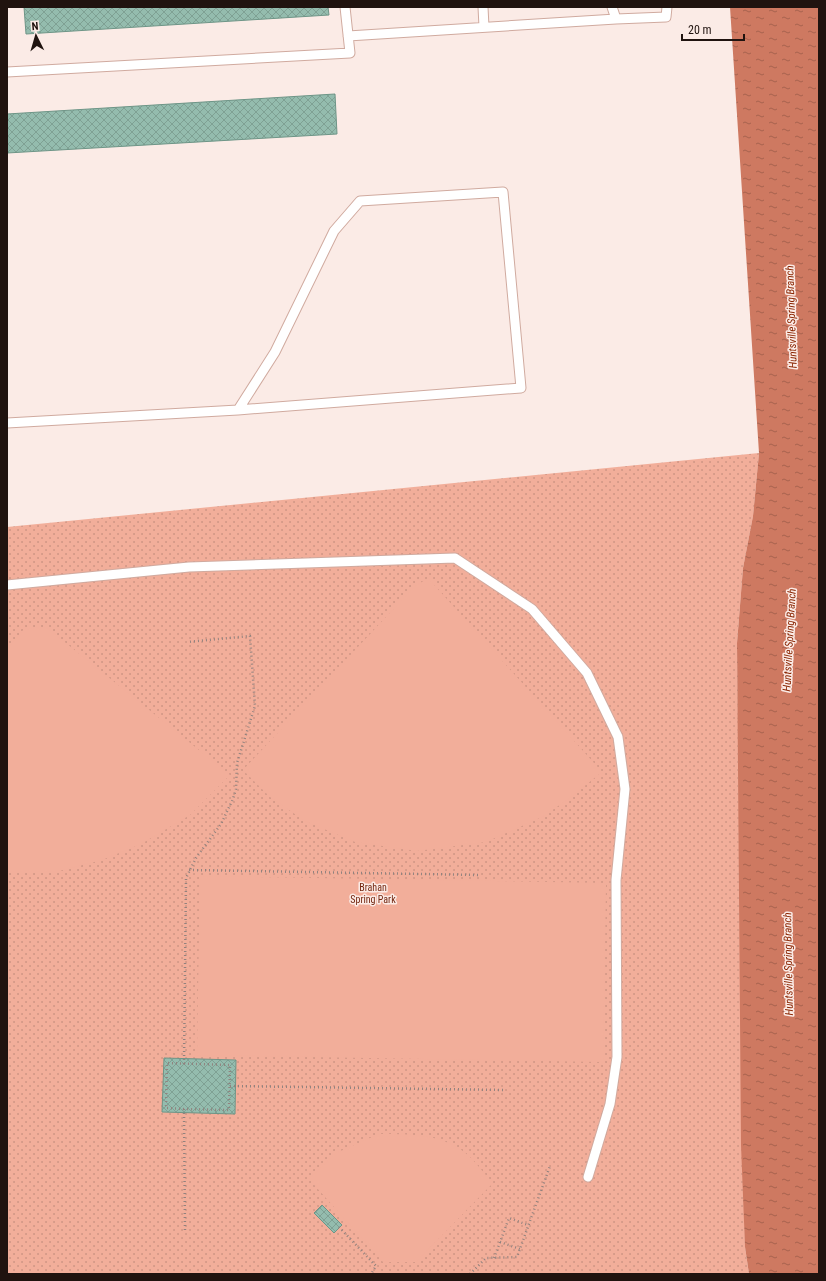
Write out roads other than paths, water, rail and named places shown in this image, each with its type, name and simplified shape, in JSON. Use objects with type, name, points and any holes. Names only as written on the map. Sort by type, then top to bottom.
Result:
[{"type":"lane","points":[[7,72],[350,53],[345,7]]},
{"type":"lane","points":[[483,7],[484,27]]},
{"type":"lane","points":[[612,7],[616,19]]},
{"type":"lane","points":[[348,36],[666,17],[667,7]]},
{"type":"lane","points":[[7,423],[238,410],[521,388],[503,192],[360,201],[334,231],[275,352],[238,410]]},
{"type":"lane","points":[[7,585],[190,567],[455,558],[532,609],[588,673],[618,737],[625,789],[616,880],[616,1057],[610,1104],[588,1177]]},
{"type":"water","name":"Huntsville Spring Branch","points":[[730,7],[819,7],[819,1274],[749,1274],[745,1247],[741,1145],[737,643],[743,568],[753,516],[759,453]]},
{"type":"park label","name":"Brahan Spring Park","points":[[373,892]]}]
